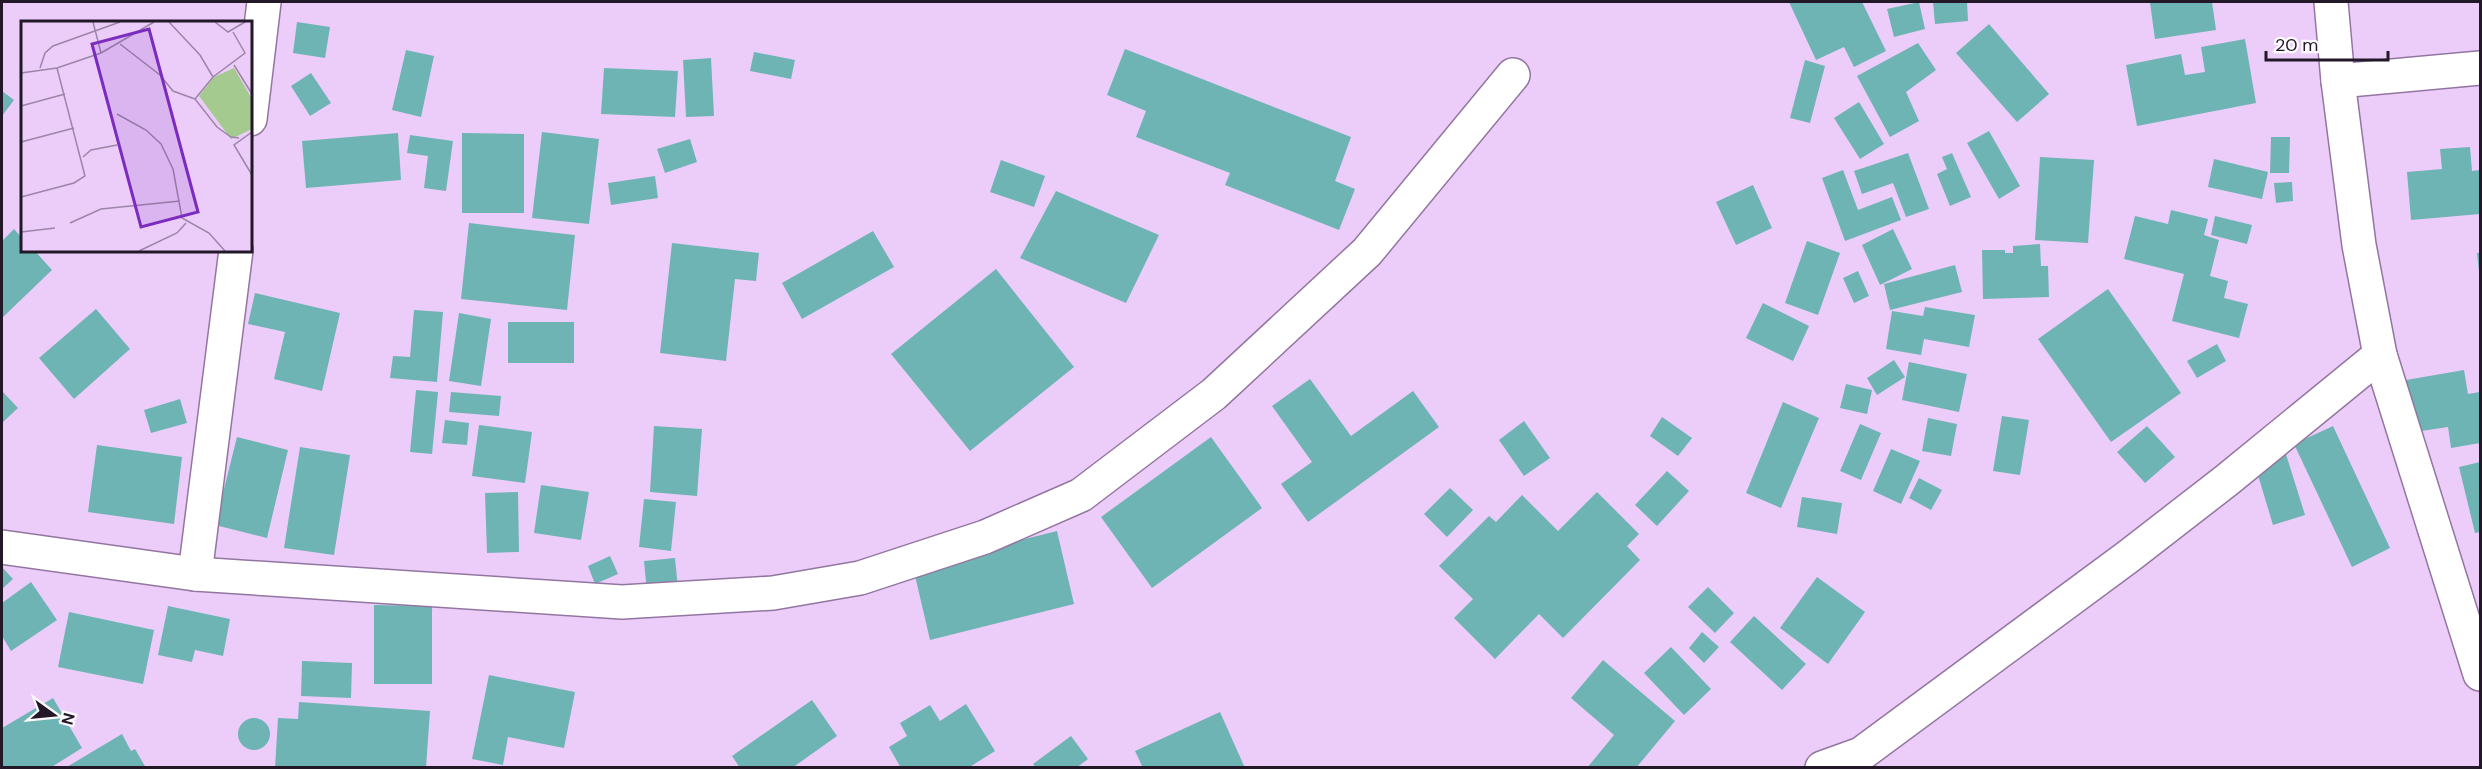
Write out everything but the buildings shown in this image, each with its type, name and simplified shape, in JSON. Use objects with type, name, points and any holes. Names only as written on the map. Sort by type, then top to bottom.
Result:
[{"type":"street","points":[[252,102],[264,2]]},
{"type":"street","points":[[2331,2],[2338,81],[2360,245],[2380,355],[2481,674]]},
{"type":"street","points":[[2338,81],[2481,68]]},
{"type":"street","points":[[2,547],[195,574],[622,602],[773,593],[860,578],[985,537],[1081,495],[1214,394],[1367,252],[1513,75]]},
{"type":"street","points":[[195,574],[236,252]]},
{"type":"street","points":[[1822,768],[1861,754],[2138,549],[2228,480],[2380,355]]}]
